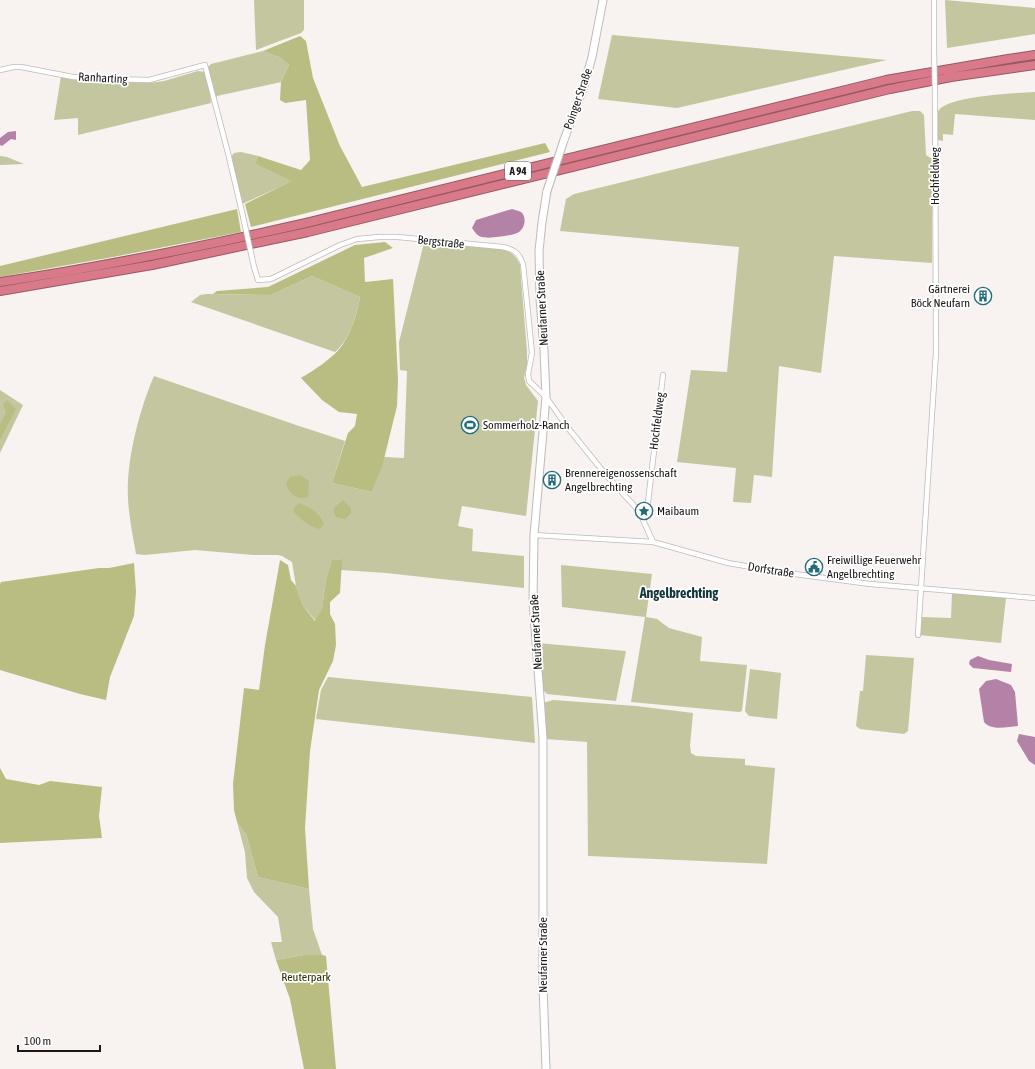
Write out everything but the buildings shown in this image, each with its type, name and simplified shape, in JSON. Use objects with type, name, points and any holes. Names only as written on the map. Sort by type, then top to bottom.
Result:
[{"type":"highway","name":"A 94","points":[[0,282],[151,257],[228,241],[886,80],[1035,55]]},
{"type":"highway","name":"A 94","points":[[0,291],[152,265],[269,240],[890,89],[950,77],[1035,65]]},
{"type":"street","name":"Poinger Straße","points":[[547,193],[564,140],[584,86],[599,26],[603,0]]},
{"type":"street","name":"Hochfeldweg","points":[[918,635],[936,352],[934,0]]},
{"type":"street","name":"Ranharting","points":[[0,70],[21,67],[73,77],[149,80],[205,65]]},
{"type":"street","name":"Bergstraße","points":[[205,65],[228,153],[258,280],[271,279],[357,239],[398,237],[502,247],[514,250],[521,257],[523,264],[532,353],[528,374],[529,381],[546,397],[568,428],[606,475],[639,511],[653,542]]},
{"type":"street","name":"Neufarner Straße","points":[[546,1069],[543,985],[543,738],[533,601],[534,535],[546,397],[540,299],[539,251],[547,193]]},
{"type":"street","name":"Hochfeldweg","points":[[639,511],[648,502],[663,375]]},
{"type":"street","name":"Dorfstraße","points":[[534,535],[653,542],[728,563],[761,569],[855,582],[1035,598]]},
{"type":"green space","points":[[254,0],[304,0],[304,30],[301,33],[256,50]]},
{"type":"green space","points":[[945,0],[1035,8],[1035,34],[947,48]]},
{"type":"green space","points":[[612,35],[887,60],[677,108],[598,99]]},
{"type":"green space","points":[[300,36],[306,41],[313,78],[340,146],[362,187],[545,143],[550,152],[251,227],[245,204],[292,181],[255,164],[258,156],[301,170],[310,160],[306,100],[285,103],[280,100],[281,82],[289,65],[281,58],[263,51]]},
{"type":"green space","points":[[263,51],[281,58],[289,65],[281,82],[217,96],[216,99],[208,67],[211,64]]},
{"type":"green space","points":[[198,71],[205,72],[209,81],[211,103],[78,135],[78,118],[54,120],[61,76],[106,81],[149,83],[164,81]]},
{"type":"green space","points":[[1035,92],[1035,120],[955,114],[953,135],[943,134],[943,141],[937,140],[938,112],[945,105],[969,98]]},
{"type":"green space","points":[[912,111],[920,111],[924,115],[926,155],[932,159],[932,263],[834,256],[821,373],[779,366],[772,477],[754,475],[751,503],[733,502],[736,468],[677,462],[691,370],[727,372],[739,247],[560,231],[566,199],[574,194]]},
{"type":"green space","points":[[241,152],[258,156],[255,164],[293,181],[242,204],[231,157],[234,153]]},
{"type":"green space","points":[[0,156],[7,157],[24,164],[0,165]]},
{"type":"green space","points":[[237,209],[241,232],[0,277],[0,266]]},
{"type":"green space","points":[[385,242],[393,248],[364,258],[365,282],[393,279],[398,380],[397,406],[383,463],[372,492],[332,483],[348,433],[355,426],[357,414],[339,412],[322,400],[301,378],[324,363],[340,349],[352,327],[360,297],[312,276],[271,295],[213,294],[217,291],[268,287],[355,245]]},
{"type":"green space","points":[[424,243],[505,249],[514,256],[520,265],[527,352],[527,365],[524,378],[526,385],[538,401],[526,516],[462,506],[458,526],[473,529],[472,551],[524,556],[524,588],[386,573],[341,570],[341,560],[332,559],[326,580],[322,609],[316,621],[303,606],[296,586],[292,562],[282,556],[195,550],[145,555],[136,554],[128,499],[129,469],[131,453],[143,405],[154,376],[345,441],[332,483],[372,492],[384,457],[404,458],[407,371],[400,370],[399,342]]},
{"type":"green space","points":[[312,276],[360,297],[352,327],[345,341],[335,352],[191,302],[200,295],[207,294],[271,295]]},
{"type":"green space","points":[[0,390],[23,405],[0,453]]},
{"type":"green space","points":[[7,400],[16,409],[0,440],[0,424],[6,413],[3,404]]},
{"type":"green space","points":[[300,475],[309,481],[308,497],[297,497],[291,493],[287,487],[286,483],[290,477]]},
{"type":"green space","points":[[343,500],[351,508],[351,513],[345,519],[337,517],[334,514],[334,508]]},
{"type":"green space","points":[[299,503],[311,509],[320,516],[324,524],[320,529],[309,525],[294,512],[294,508]]},
{"type":"green space","points":[[332,559],[342,560],[340,593],[330,602],[330,614],[335,624],[336,645],[333,661],[319,690],[310,751],[305,828],[309,889],[258,877],[246,834],[237,822],[234,810],[233,784],[244,688],[259,690],[265,645],[280,560],[288,565],[291,580],[296,586],[303,606],[315,621],[322,609],[326,580]]},
{"type":"green space","points":[[134,563],[136,592],[134,616],[110,677],[106,700],[80,694],[0,670],[1,582],[99,568],[109,568]]},
{"type":"green space","points":[[561,565],[652,574],[646,617],[657,619],[669,628],[702,637],[700,661],[747,665],[742,711],[739,712],[631,702],[645,617],[562,607]]},
{"type":"green space","points":[[952,593],[1006,598],[1001,643],[919,635],[921,617],[951,618]]},
{"type":"green space","points":[[538,643],[626,651],[616,701],[547,694],[542,689]]},
{"type":"green space","points":[[866,655],[914,658],[908,731],[904,734],[860,729],[856,726],[860,691],[863,691]]},
{"type":"green space","points":[[750,669],[781,673],[777,719],[749,716],[745,711]]},
{"type":"green space","points":[[328,677],[532,697],[535,743],[316,719],[321,690]]},
{"type":"green space","points":[[553,700],[636,706],[693,713],[690,746],[691,753],[696,756],[745,759],[745,765],[775,768],[767,864],[588,856],[587,742],[546,739],[543,703]]},
{"type":"green space","points":[[0,768],[6,779],[39,785],[50,781],[102,787],[99,816],[102,838],[0,843]]},
{"type":"green space","points":[[237,822],[246,834],[258,877],[309,889],[313,929],[322,955],[304,955],[276,960],[271,942],[282,942],[278,917],[254,892],[247,878],[245,852]]},
{"type":"green space","name":"Reuterpark","points":[[304,955],[326,956],[336,1069],[304,1069],[290,999],[276,960]]},
{"type":"shaded area","points":[[16,131],[16,140],[11,139],[2,146],[0,145],[0,138],[8,132]]},
{"type":"shaded area","points":[[512,209],[521,212],[525,219],[524,225],[519,232],[506,236],[485,238],[476,234],[472,228],[476,220]]},
{"type":"shaded area","points":[[978,656],[989,660],[1012,664],[1011,672],[973,668],[969,664],[970,660]]},
{"type":"shaded area","points":[[996,679],[1011,685],[1015,692],[1018,726],[1004,728],[991,727],[984,722],[979,689],[986,681]]},
{"type":"shaded area","points":[[1019,734],[1035,737],[1035,765],[1029,761],[1017,741]]},
{"type":"place","name":"Gärtnerei Böck Neufarn","points":[[983,296]]},
{"type":"place","name":"Sommerholz-Ranch","points":[[470,425]]},
{"type":"place","name":"Brennereigenossenschaft Angelbrechting","points":[[552,480]]},
{"type":"place","name":"Maibaum","points":[[644,511]]},
{"type":"place","name":"Freiwillige Feuerwehr Angelbrechting","points":[[814,567]]},
{"type":"district","name":"Angelbrechting","points":[[679,593]]}]
